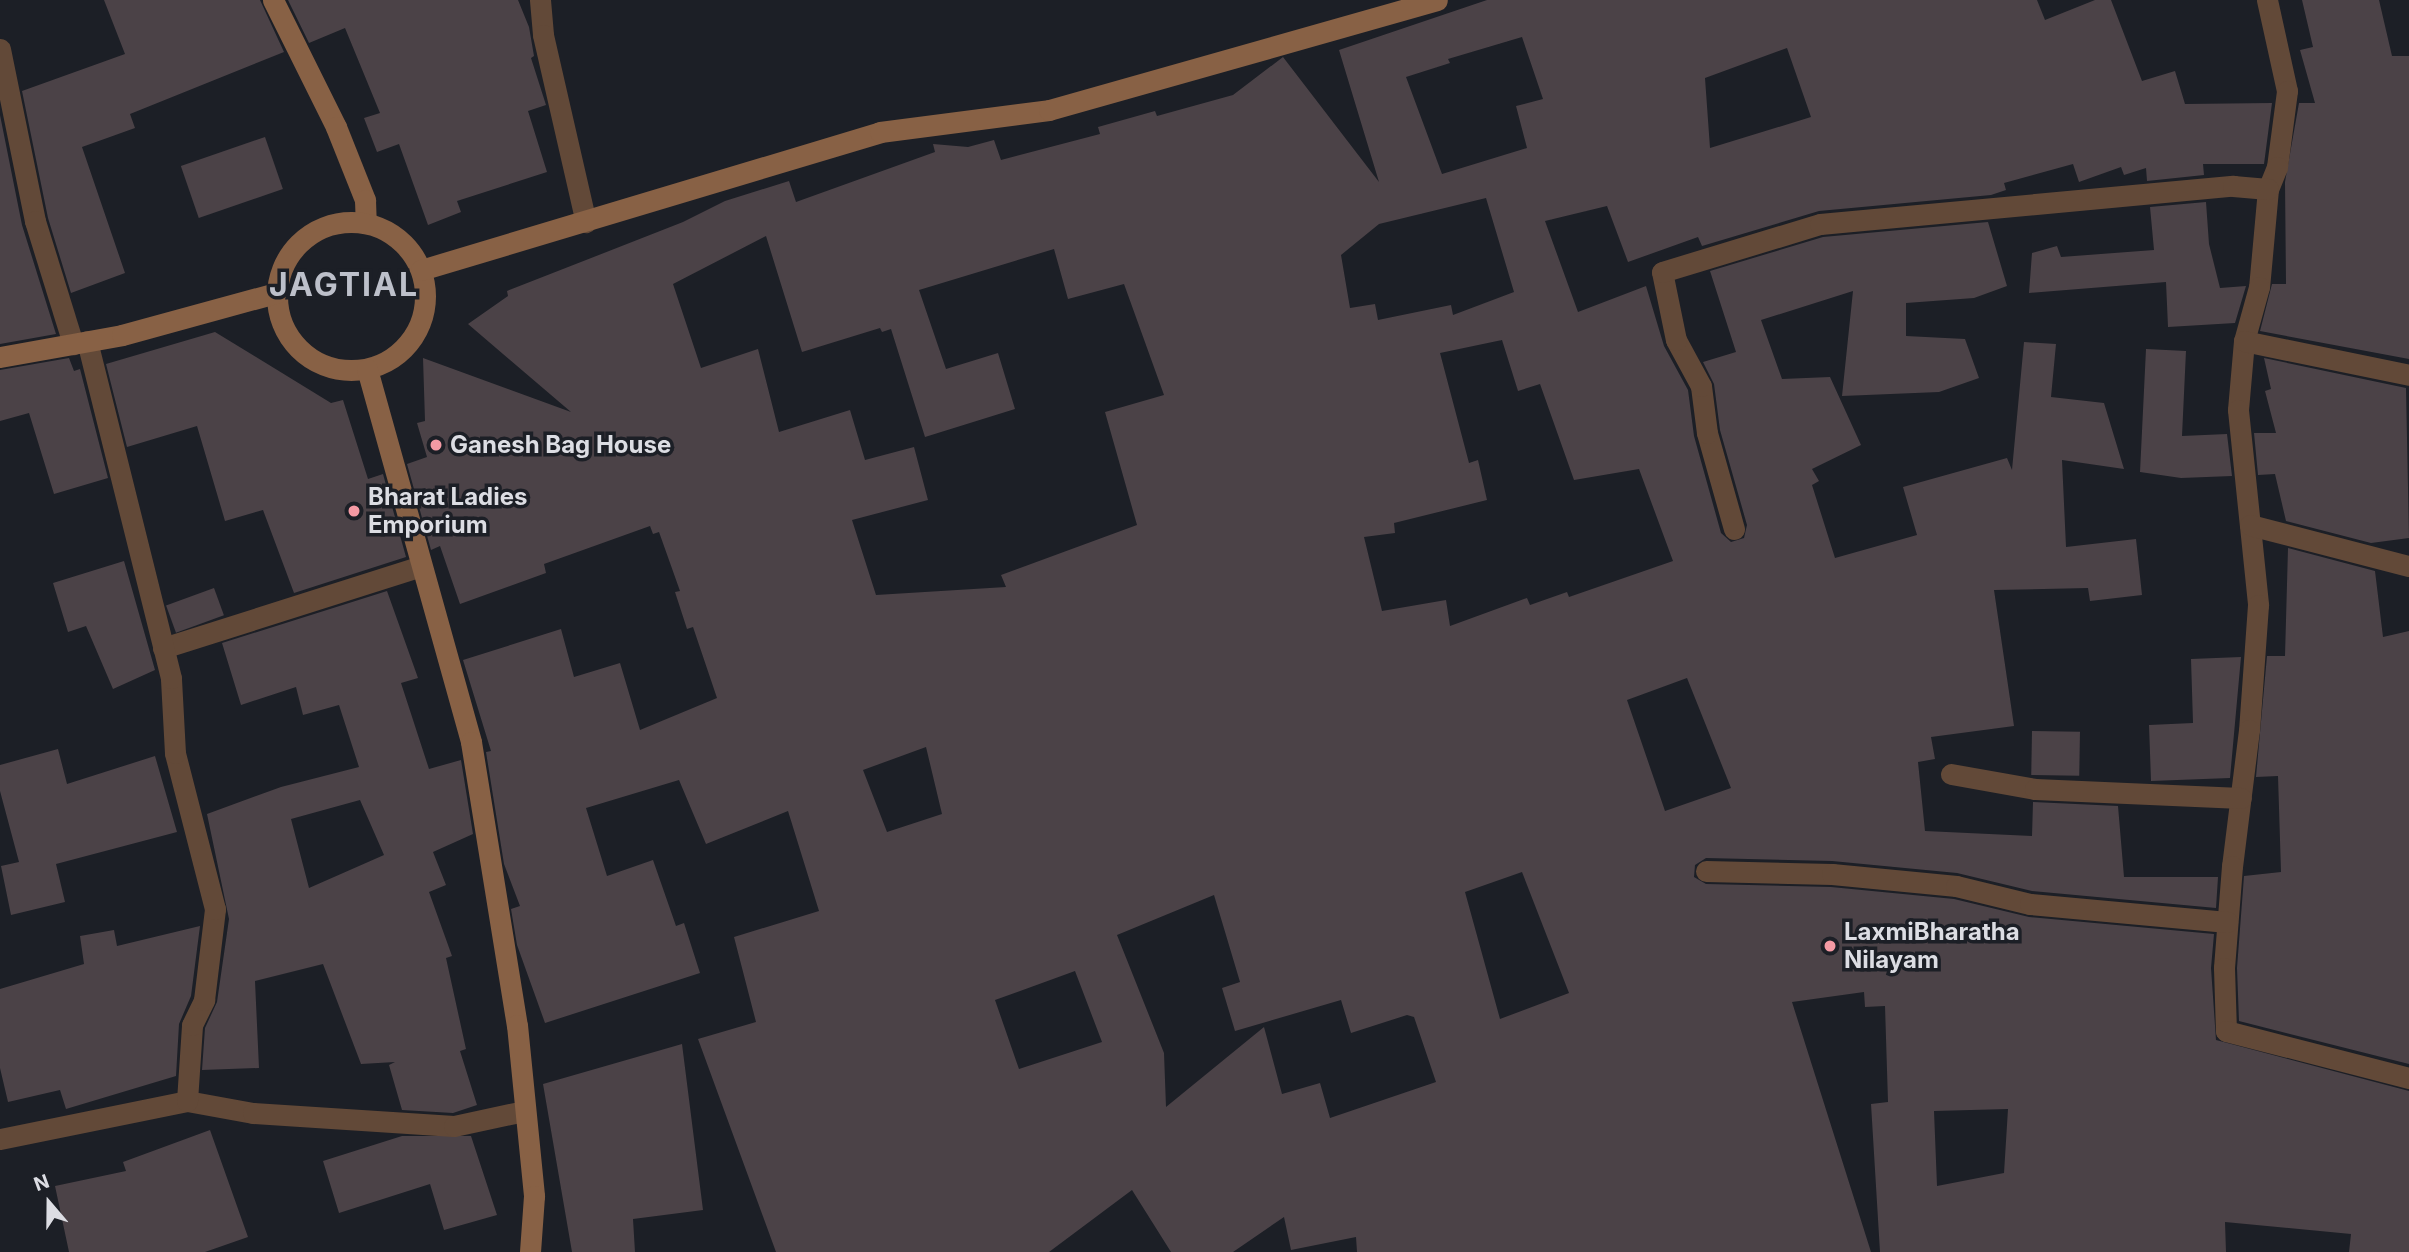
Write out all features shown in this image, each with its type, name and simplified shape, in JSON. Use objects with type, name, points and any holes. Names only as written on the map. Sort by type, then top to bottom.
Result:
[{"type":"main road","points":[[273,0],[337,127],[365,200],[366,223]]},
{"type":"main road","points":[[421,270],[880,132],[1049,110],[1437,0]]},
{"type":"main road","points":[[340,222],[366,223],[389,232],[408,248],[421,270],[426,295],[422,320],[410,342],[391,359],[368,369],[323,365],[303,353],[288,336],[276,293],[282,268],[295,247],[316,231],[340,222]]},
{"type":"main road","points":[[0,357],[80,342],[276,293]]},
{"type":"main road","points":[[368,369],[471,742],[517,1025],[534,1196],[530,1252]]},
{"type":"street","points":[[540,0],[542,35],[586,222]]},
{"type":"street","points":[[2267,0],[2287,92],[2277,167],[2268,189],[2259,287],[2244,341],[2238,410],[2258,605],[2227,922],[2226,1031],[2409,1078]]},
{"type":"street","points":[[0,49],[35,221],[80,342],[171,678],[175,753],[215,909],[204,1000],[192,1025],[187,1101]]},
{"type":"street","points":[[1734,530],[1707,433],[1701,386],[1676,340],[1662,272],[1820,224],[2233,186],[2268,189]]},
{"type":"street","points":[[2244,341],[2409,375]]},
{"type":"street","points":[[2250,525],[2409,566]]},
{"type":"street","points":[[163,648],[421,566]]},
{"type":"street","points":[[1951,774],[2035,789],[2241,798]]},
{"type":"street","points":[[1706,871],[1832,874],[1956,886],[2030,904],[2227,922]]},
{"type":"street","points":[[0,1139],[187,1101],[253,1113],[454,1126],[524,1111]]},
{"type":"building","points":[[104,0],[260,0],[284,52],[130,114],[135,128],[82,147],[125,273],[71,293],[48,218],[22,91],[125,54]]},
{"type":"building","points":[[288,0],[518,0],[529,27],[534,56],[531,58],[546,105],[528,111],[547,172],[457,201],[461,212],[428,225],[399,144],[377,152],[364,118],[380,113],[345,28],[309,43]]},
{"type":"building","points":[[1487,0],[2037,0],[2045,20],[2095,0],[2111,0],[2142,81],[2175,71],[2185,104],[2272,103],[2264,164],[2203,164],[2204,175],[2147,181],[2146,168],[2124,175],[2121,167],[2079,182],[2073,164],[2004,183],[2006,190],[1991,195],[1819,211],[1702,246],[1698,237],[1628,262],[1607,206],[1545,221],[1578,312],[1646,286],[1664,346],[1688,390],[1694,436],[1721,533],[1731,542],[1744,538],[1747,525],[1720,430],[1714,384],[1703,362],[1736,352],[1710,271],[1823,237],[1988,222],[2007,286],[1974,298],[1906,303],[1906,336],[1965,339],[1979,378],[1939,392],[1842,396],[1853,291],[1761,320],[1782,379],[1830,377],[1861,445],[1812,469],[1819,481],[1812,485],[1835,558],[1917,535],[1903,487],[2007,458],[2012,470],[2024,342],[2056,344],[2051,397],[2104,403],[2124,469],[2062,460],[2066,547],[2136,539],[2142,595],[2090,601],[2088,588],[1994,590],[2014,726],[1931,737],[1935,759],[1918,762],[1925,831],[2032,836],[2033,802],[2118,806],[2124,877],[2218,877],[2216,908],[2032,891],[1957,873],[1832,861],[1706,858],[1695,865],[1694,877],[1706,884],[1831,887],[1954,899],[2029,917],[2214,934],[2211,968],[2216,1040],[2409,1091],[2409,1252],[2349,1252],[2351,1234],[2225,1222],[2226,1252],[1880,1252],[1871,1104],[1888,1102],[1885,1006],[1865,1007],[1864,992],[1792,1002],[1871,1252],[1357,1252],[1356,1237],[1291,1250],[1284,1217],[1233,1252],[1171,1252],[1132,1190],[1049,1252],[776,1252],[698,1039],[756,1022],[734,937],[819,911],[788,811],[706,844],[679,780],[586,808],[607,876],[653,860],[676,926],[684,923],[700,973],[545,1023],[517,945],[511,909],[520,906],[504,864],[486,752],[491,751],[463,660],[561,629],[574,677],[620,663],[640,730],[717,698],[693,627],[687,629],[675,592],[680,591],[659,532],[653,534],[650,526],[544,564],[546,573],[460,604],[440,546],[431,550],[407,464],[427,457],[417,423],[425,421],[423,358],[571,412],[468,324],[508,296],[507,291],[683,222],[725,201],[789,181],[796,202],[935,152],[933,144],[968,147],[994,140],[1001,160],[1100,134],[1098,127],[1155,111],[1157,116],[1233,95],[1283,57],[1379,182],[1339,50]],"holes":[[[1522,37],[1543,99],[1516,106],[1527,148],[1442,174],[1406,77],[1450,63],[1448,59]],[[1787,48],[1811,117],[1710,148],[1705,78]],[[1486,198],[1514,292],[1453,315],[1451,305],[1378,320],[1375,304],[1350,308],[1341,255],[1379,224]],[[766,236],[802,352],[880,328],[882,332],[891,329],[925,437],[1015,409],[998,353],[946,369],[919,290],[1054,249],[1068,299],[1124,284],[1164,395],[1105,412],[1137,525],[1001,575],[1006,587],[876,595],[852,520],[928,500],[914,447],[865,460],[850,410],[779,432],[758,349],[701,368],[673,284]],[[1502,340],[1518,391],[1540,384],[1574,480],[1639,469],[1673,561],[1569,597],[1567,592],[1530,605],[1527,598],[1450,626],[1446,600],[1382,611],[1364,537],[1395,533],[1394,523],[1487,500],[1478,460],[1469,463],[1440,353]],[[1687,678],[1731,788],[1665,811],[1627,700]],[[926,747],[942,814],[887,832],[863,770]],[[1522,872],[1569,993],[1500,1019],[1465,892]],[[1214,895],[1240,982],[1222,988],[1235,1031],[1341,1000],[1351,1033],[1407,1015],[1414,1017],[1436,1082],[1330,1118],[1320,1083],[1282,1094],[1264,1027],[1166,1107],[1164,1053],[1117,935]],[[1075,971],[1102,1042],[1019,1069],[995,1000]],[[2008,1109],[2004,1173],[1937,1186],[1934,1111]]]},
{"type":"building","points":[[2302,0],[2379,0],[2392,56],[2409,56],[2409,359],[2260,331],[2272,284],[2286,284],[2285,182],[2299,103],[2315,103],[2300,50],[2313,47]]},
{"type":"building","points":[[0,115],[22,225],[56,334],[0,344]]},
{"type":"building","points":[[265,137],[283,189],[199,218],[181,166]]},
{"type":"building","points":[[2206,202],[2209,244],[2220,288],[2246,286],[2235,323],[2168,327],[2166,282],[2029,293],[2032,253],[2057,246],[2061,257],[2154,250],[2150,207]]},
{"type":"building","points":[[215,332],[331,403],[343,400],[368,479],[383,474],[406,557],[294,593],[263,510],[225,521],[197,426],[127,447],[106,364]]},
{"type":"building","points":[[2146,349],[2186,351],[2182,436],[2227,434],[2232,476],[2181,478],[2140,472]]},
{"type":"building","points":[[69,358],[74,371],[80,369],[108,478],[54,494],[29,413],[0,421],[0,370]]},
{"type":"building","points":[[2264,358],[2406,388],[2409,538],[2371,543],[2286,521],[2275,474],[2258,475],[2254,433],[2276,433],[2265,391],[2271,389]]},
{"type":"building","points":[[2288,548],[2375,571],[2383,637],[2409,631],[2409,1064],[2239,1021],[2237,968],[2244,876],[2281,872],[2278,776],[2256,777],[2267,656],[2285,656]]},
{"type":"building","points":[[124,561],[155,670],[113,689],[86,626],[68,632],[53,583]]},
{"type":"building","points":[[214,588],[224,615],[176,633],[166,605]]},
{"type":"building","points":[[387,591],[418,678],[401,683],[429,769],[461,760],[473,834],[433,852],[446,885],[429,892],[452,956],[446,958],[466,1049],[460,1051],[477,1105],[453,1113],[402,1110],[389,1065],[395,1062],[361,1064],[323,964],[255,981],[259,1068],[202,1070],[205,1028],[217,1002],[229,919],[207,814],[281,787],[359,767],[339,705],[303,715],[296,687],[241,705],[222,643]],"holes":[[[360,800],[384,855],[309,888],[291,819]]]},
{"type":"building","points":[[2241,657],[2230,778],[2151,781],[2149,725],[2193,723],[2191,659]]},
{"type":"building","points":[[2032,731],[2080,732],[2079,776],[2031,775]]},
{"type":"building","points":[[58,749],[67,784],[155,756],[177,832],[56,864],[65,902],[11,915],[1,866],[19,862],[0,791],[0,765]]},
{"type":"building","points":[[200,926],[191,996],[179,1024],[176,1076],[66,1109],[60,1090],[8,1102],[0,1068],[0,989],[84,964],[80,936],[114,930],[117,946]]},
{"type":"building","points":[[682,1044],[703,1210],[633,1219],[635,1252],[572,1252],[543,1084]]},
{"type":"building","points":[[210,1130],[248,1237],[205,1252],[69,1252],[55,1186],[126,1171],[123,1162]]},
{"type":"building","points":[[402,1136],[471,1136],[497,1215],[444,1230],[430,1184],[339,1213],[323,1161]]},
{"type":"place","name":"Ganesh Bag House","points":[[436,445]]},
{"type":"place","name":"Bharat Ladies Emporium","points":[[354,511]]},
{"type":"place","name":"LaxmiBharatha Nilayam","points":[[1830,946]]},
{"type":"district","name":"JAGTIAL","points":[[344,285]]}]
